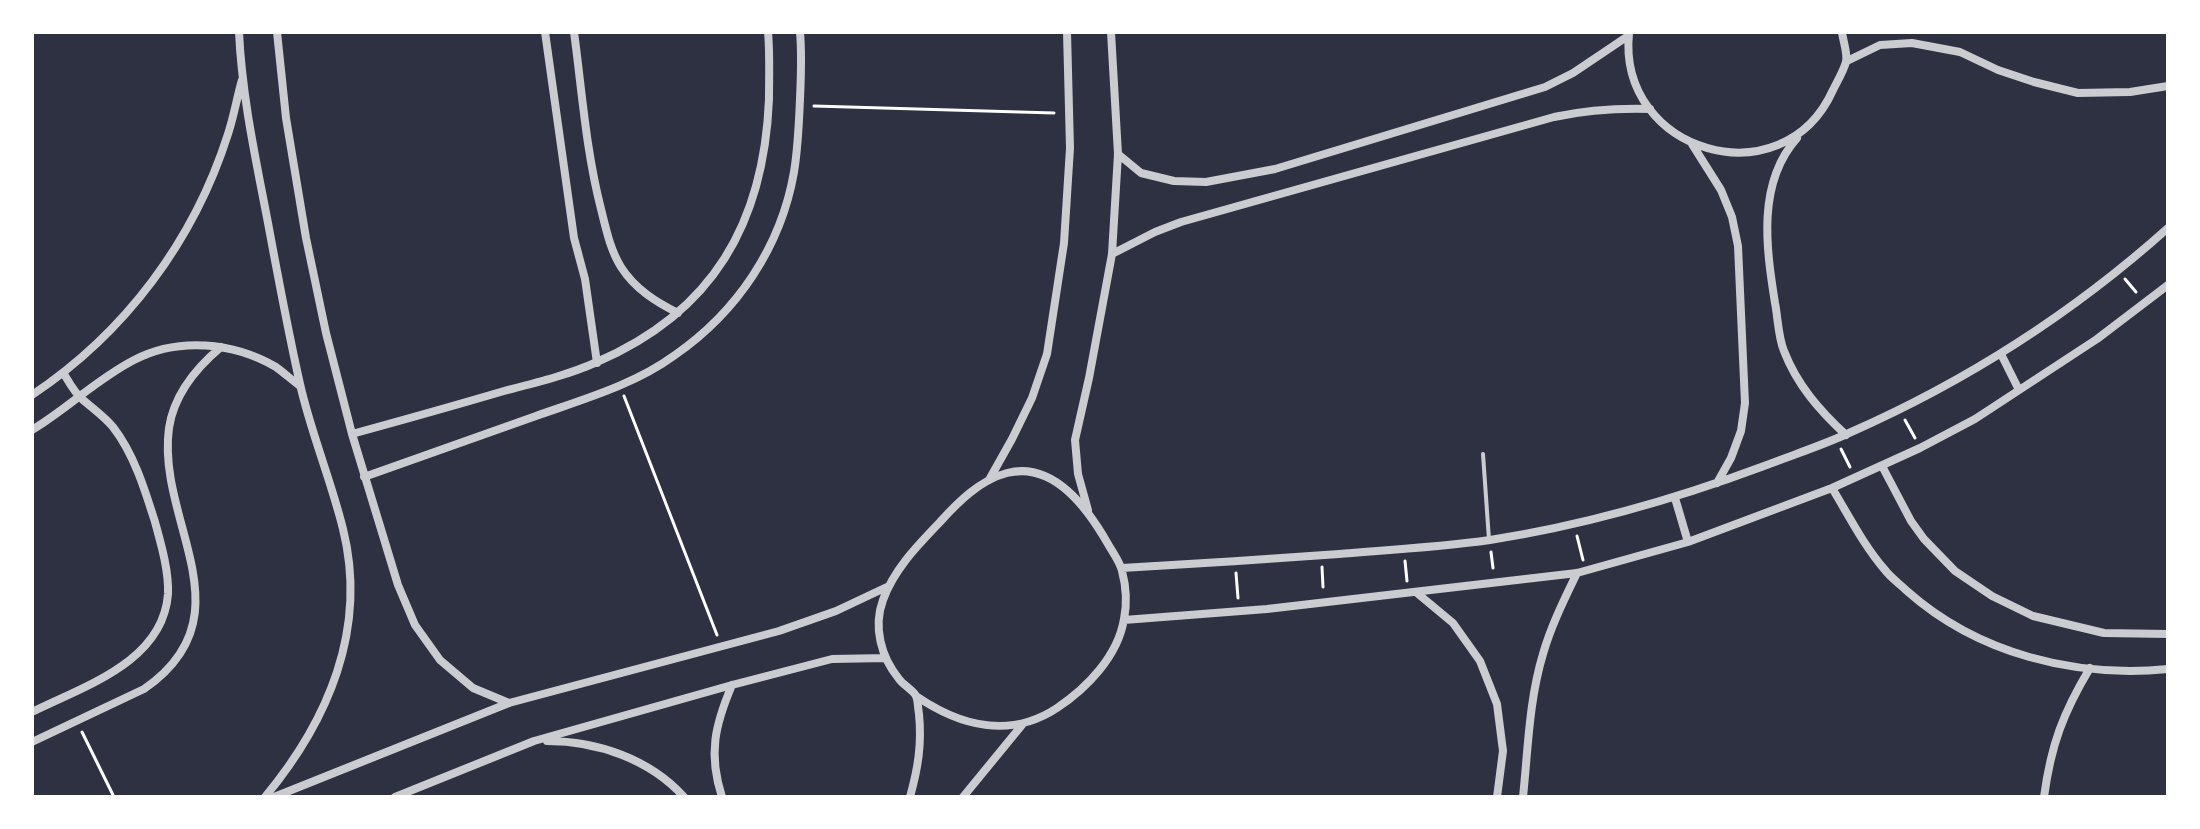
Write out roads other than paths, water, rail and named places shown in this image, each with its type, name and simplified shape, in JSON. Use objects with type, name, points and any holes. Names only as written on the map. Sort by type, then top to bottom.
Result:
[{"type":"street","points":[[239,32],[250,129],[300,386],[350,561],[351,593],[346,640],[333,684],[315,727],[291,767],[265,797]]},
{"type":"street","points":[[277,32],[286,118],[326,333],[364,477],[398,585],[415,625],[440,660],[473,688],[509,703]]},
{"type":"street","points":[[545,32],[574,238],[585,279],[597,363]]},
{"type":"street","points":[[574,32],[596,189],[611,247],[622,269],[638,287],[678,313]]},
{"type":"street","points":[[352,434],[597,363],[638,341],[678,313],[725,259],[751,208],[762,166],[768,124],[768,32]]},
{"type":"street","points":[[364,477],[600,394],[674,357],[710,329],[740,296],[765,258],[783,217],[794,173],[800,105],[800,32]]},
{"type":"street","points":[[989,480],[1032,398],[1047,354],[1064,243],[1070,148],[1067,32]]},
{"type":"street","points":[[1089,514],[1078,474],[1075,440],[1112,254],[1118,154],[1111,32]]},
{"type":"street","points":[[1841,437],[1794,373],[1783,348],[1771,278],[1768,211],[1774,181],[1785,152],[1827,104],[1847,61],[1842,32]]},
{"type":"street","points":[[1118,154],[1141,173],[1174,181],[1206,182],[1275,169],[1545,87],[1573,73],[1629,34]]},
{"type":"street","points":[[1629,34],[1630,62],[1637,87],[1650,109],[1669,129],[1692,143],[1715,151],[1740,153],[1764,149],[1787,140],[1807,126]]},
{"type":"street","points":[[1847,61],[1880,45],[1912,43],[1960,52],[1998,70],[2078,93],[2130,92],[2168,86]]},
{"type":"street","points":[[32,395],[64,374],[108,335],[147,290],[181,241],[208,188],[229,133],[243,75]]},
{"type":"street","points":[[1112,254],[1181,222],[1554,117],[1614,108],[1650,109]]},
{"type":"street","points":[[1692,143],[1721,190],[1732,217],[1738,246],[1745,403],[1741,431],[1717,483]]},
{"type":"street","points":[[1122,568],[1234,562],[1489,540],[1574,525],[1675,498],[1841,437],[1951,383],[2001,354],[2056,316],[2168,228]]},
{"type":"street","points":[[1124,620],[1495,584],[1581,572],[1688,542],[1832,488],[1975,419],[2097,339],[2168,285]]},
{"type":"street","points":[[32,430],[133,360],[159,349],[190,345],[221,347],[263,361],[300,386]]},
{"type":"street","points":[[32,742],[152,684],[175,663],[185,645],[193,626],[196,584],[170,472],[170,425],[188,381],[203,362],[221,347]]},
{"type":"street","points":[[2001,354],[2019,390]]},
{"type":"street","points":[[32,712],[126,664],[154,634],[168,594],[158,531],[131,458],[114,428],[79,397],[64,374]]},
{"type":"street","points":[[1882,466],[1924,539],[1955,571],[1992,596],[2033,616],[2104,633],[2168,634]]},
{"type":"street","points":[[1030,472],[1051,479],[1068,491],[1089,514],[1122,568],[1126,596],[1124,620],[1112,651],[1095,676],[1074,697],[1022,725],[977,724],[935,709],[916,696],[893,673],[880,640],[882,603],[901,566],[972,491],[989,480],[1009,473],[1030,472]]},
{"type":"street","points":[[1832,488],[1886,572],[1926,607],[1972,635],[2016,654],[2090,668],[2133,672],[2168,669]]},
{"type":"street","points":[[1675,498],[1688,542]]},
{"type":"street","points":[[1523,797],[1533,699],[1542,655],[1557,613],[1581,572]]},
{"type":"street","points":[[274,797],[509,703],[779,631],[836,611],[890,585]]},
{"type":"street","points":[[1413,593],[1453,623],[1480,661],[1486,675],[1497,704],[1503,751],[1497,797]]},
{"type":"street","points":[[395,797],[534,741],[832,659],[886,658]]},
{"type":"street","points":[[2044,797],[2058,729],[2072,697],[2090,668]]},
{"type":"street","points":[[722,797],[715,778],[713,747],[719,715],[732,685]]},
{"type":"street","points":[[910,797],[921,746],[916,696]]},
{"type":"street","points":[[963,797],[1022,725]]},
{"type":"street","points":[[534,741],[566,741],[597,746],[654,772],[684,797]]},
{"type":"lane","points":[[1483,454],[1489,540]]}]
